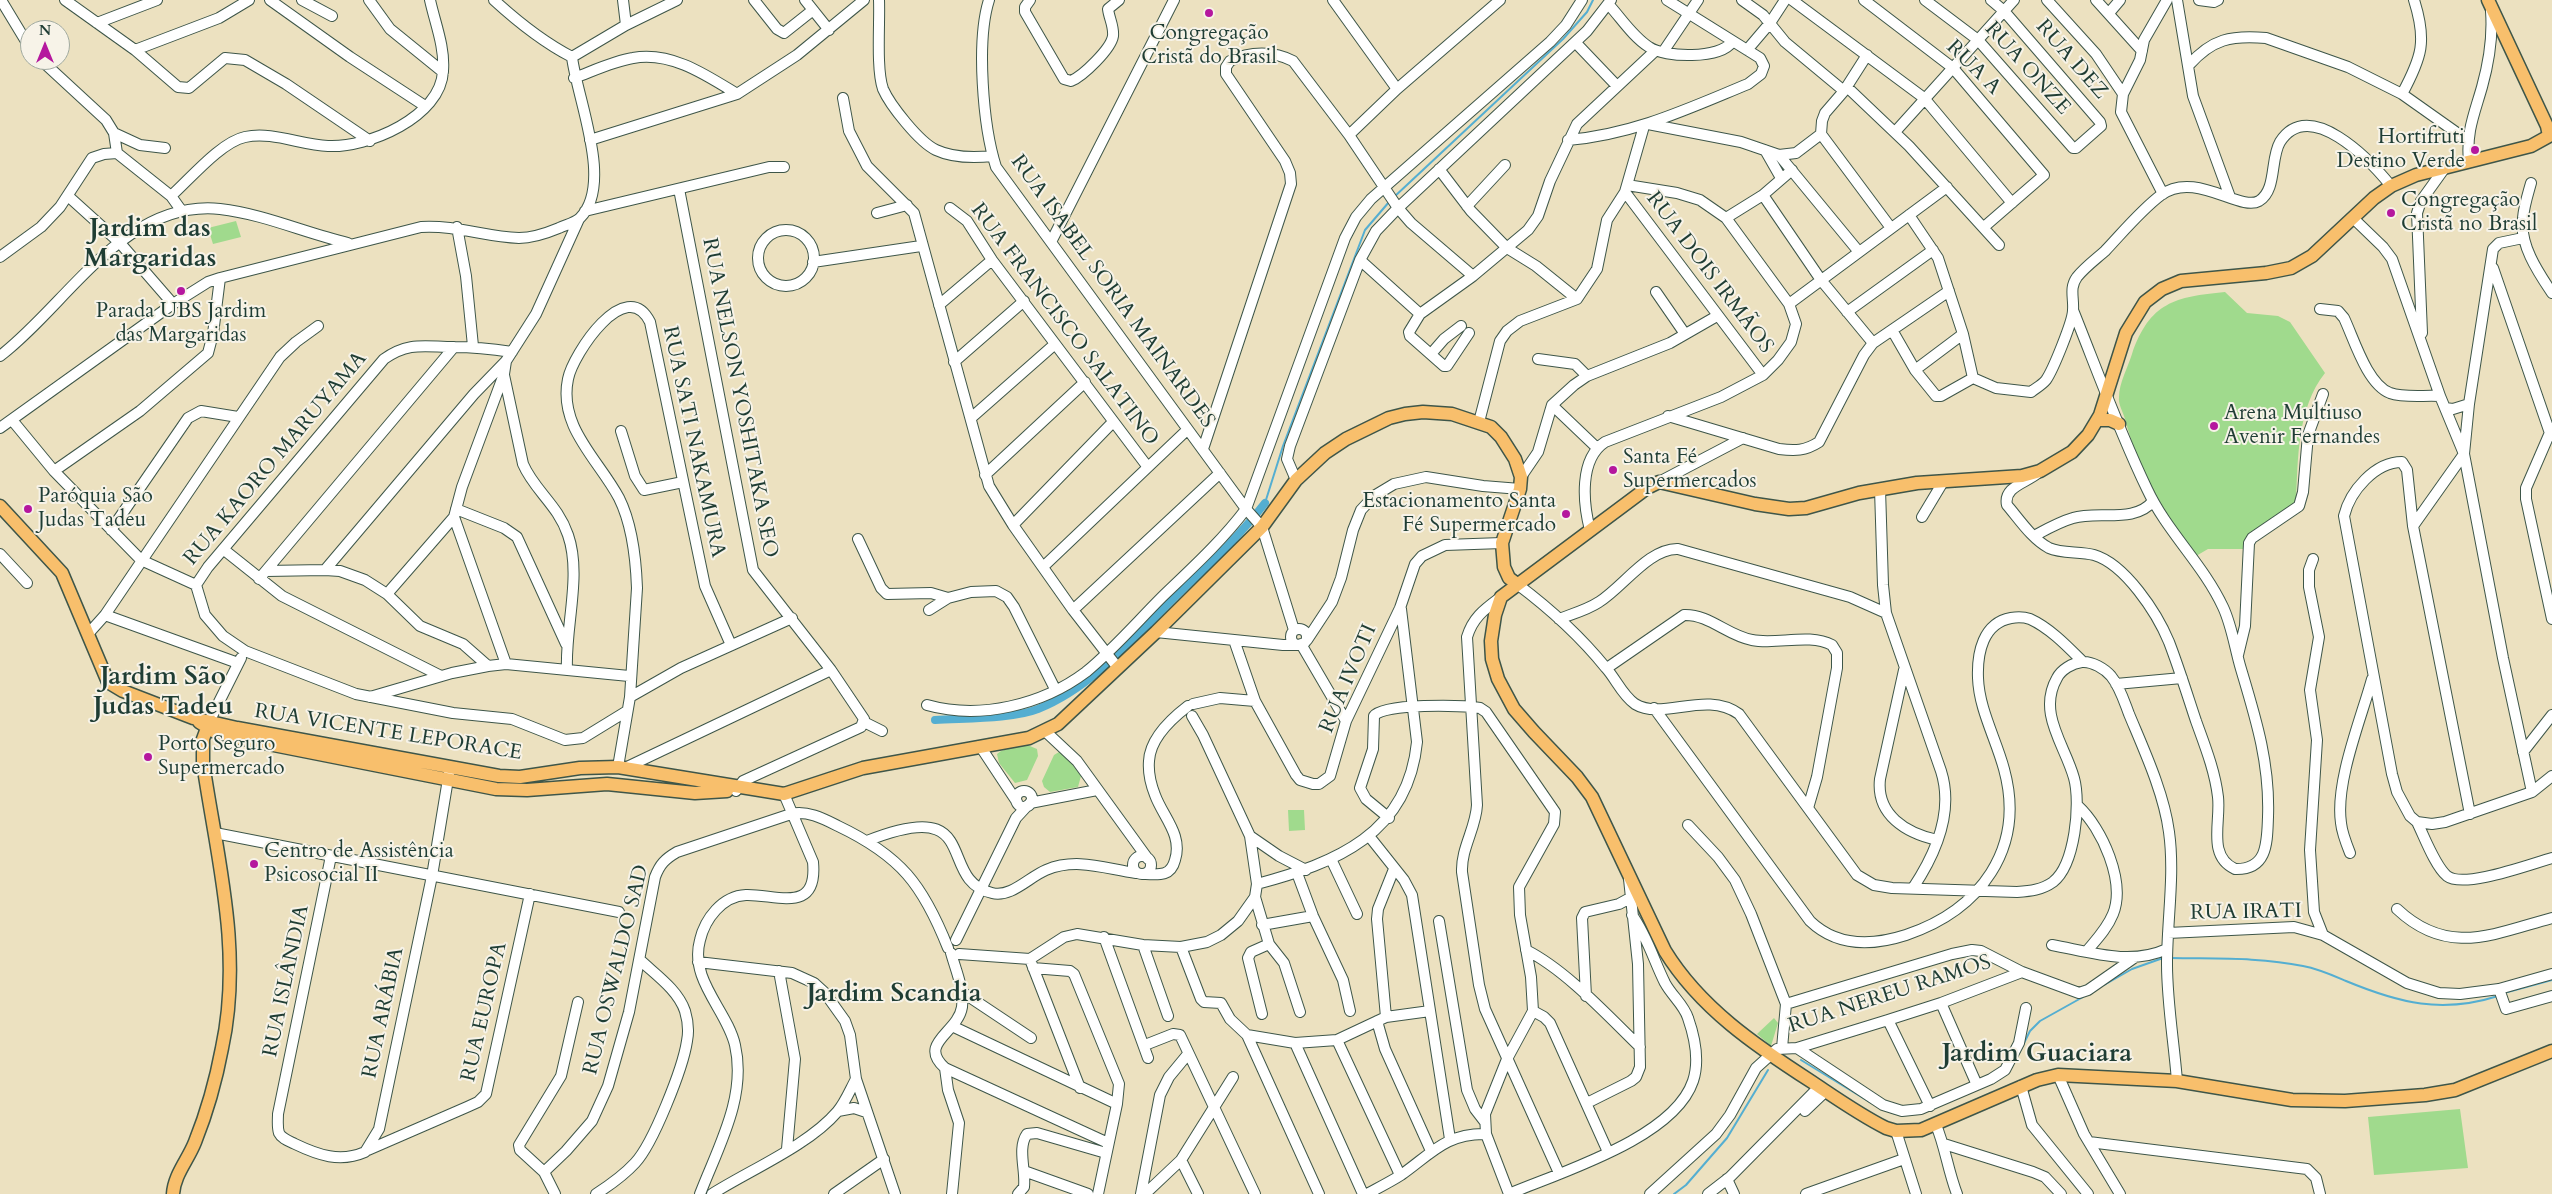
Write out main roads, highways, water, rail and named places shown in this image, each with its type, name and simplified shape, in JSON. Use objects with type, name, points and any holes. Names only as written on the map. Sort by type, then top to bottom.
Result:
[{"type":"main road","points":[[2490,3],[2547,126],[2550,140],[2428,173],[2391,186],[2312,256],[2291,268],[2266,273],[2181,281],[2162,289],[2145,302],[2132,322],[2097,420],[2088,435],[2072,452],[2040,471],[2022,476],[1880,489],[1806,508],[1789,509],[1755,504],[1659,482],[1634,497],[1501,597],[1494,615],[1491,641],[1492,659],[1498,679],[1514,709],[1578,777],[1592,796],[1665,951],[1679,972],[1730,1024],[1770,1055],[1878,1124],[1896,1131],[1914,1131],[1936,1125],[2021,1086],[2058,1075],[2177,1081],[2300,1101],[2372,1100],[2456,1090],[2552,1051]]},
{"type":"main road","name":"RUA VICENTE LEPORACE","points":[[0,506],[62,573],[99,664],[113,686],[208,724],[499,776],[520,777],[587,768],[621,768],[697,786],[736,789],[785,797],[863,768],[1029,738],[1058,724],[1111,660],[1156,632],[1254,518],[1332,449],[1389,418],[1423,412],[1452,414],[1491,427],[1501,437],[1515,459],[1520,483],[1502,544],[1504,567],[1516,584]]},
{"type":"main road","points":[[2097,420],[2110,420],[2119,424]]},
{"type":"main road","points":[[164,1194],[177,1176],[194,1145],[204,1117],[223,1048],[229,1006],[231,961],[229,923],[203,763],[203,739],[208,724],[238,738],[447,781],[496,789],[521,790],[606,784],[697,786]]},
{"type":"main road","points":[[173,1194],[177,1176]]},
{"type":"waterway","points":[[1394,197],[1563,39],[1587,12],[1593,0]]},
{"type":"waterway","points":[[1265,503],[1283,446],[1365,230],[1389,202]]},
{"type":"waterway","points":[[935,720],[1015,715],[1038,709],[1076,689],[1127,646],[1232,541],[1265,503]]},
{"type":"waterway","points":[[2104,985],[2132,969],[2163,958]]},
{"type":"waterway","points":[[2171,958],[2254,960],[2287,963],[2325,972],[2365,989],[2421,1004],[2458,1004],[2498,996]]},
{"type":"waterway","points":[[2504,993],[2552,980]]},
{"type":"waterway","points":[[2019,1053],[2030,1031],[2040,1021],[2083,997]]},
{"type":"waterway","points":[[1801,1060],[1873,1104]]},
{"type":"waterway","points":[[1674,1194],[1686,1185],[1727,1138],[1768,1070]]},
{"type":"waterway","points":[[1882,1109],[1896,1114]]},
{"type":"place","name":"Congregação Cristã do Brasil","points":[[1209,13]]},
{"type":"place","name":"Hortifruti Destino Verde","points":[[2475,150]]},
{"type":"place","name":"Congregação Cristã no Brasil","points":[[2391,213]]},
{"type":"place","name":"Parada UBS Jardim das Margaridas","points":[[181,291]]},
{"type":"place","name":"Arena Multiuso Avenir Fernandes","points":[[2214,426]]},
{"type":"place","name":"Santa Fé Supermercados","points":[[1613,470]]},
{"type":"place","name":"Paróquia São Judas Tadeu","points":[[28,509]]},
{"type":"place","name":"Estacionamento Santa Fé Supermercado","points":[[1566,514]]},
{"type":"place","name":"Porto Seguro Supermercado","points":[[148,757]]},
{"type":"place","name":"Centro de Assistência Psicosocial II","points":[[254,864]]},
{"type":"district","name":"Jardim das Margaridas","points":[[150,245]]},
{"type":"district","name":"Jardim São Judas Tadeu","points":[[163,693]]},
{"type":"district","name":"Jardim Scandia","points":[[894,995]]},
{"type":"district","name":"Jardim Guaciara","points":[[2037,1055]]}]
